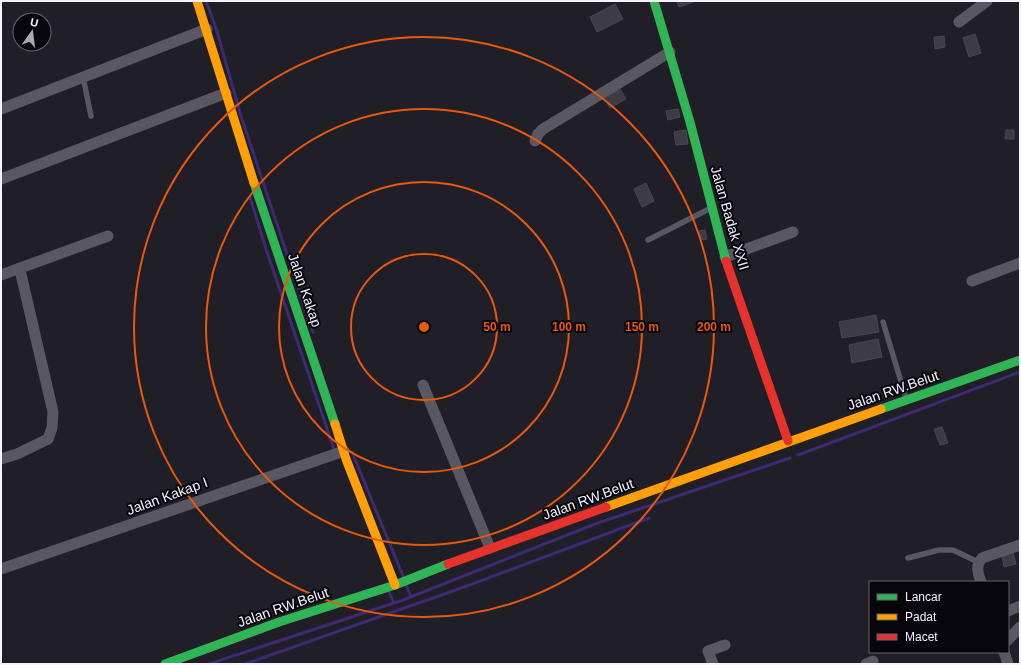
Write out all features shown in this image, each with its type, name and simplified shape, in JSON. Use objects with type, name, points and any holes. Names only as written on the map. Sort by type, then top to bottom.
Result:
[{"type":"street","name":"Jalan Kakap","points":[[197,1],[207,29],[250,172],[310,346],[344,451],[395,585]]},
{"type":"street","name":"Jalan Badak XXII","points":[[654,1],[670,52],[725,257],[788,441]]},
{"type":"street","points":[[959,22],[987,1]]},
{"type":"street","points":[[1,109],[207,29]]},
{"type":"street","points":[[535,141],[538,134],[544,129],[670,52]]},
{"type":"street","points":[[1,179],[226,93]]},
{"type":"street","points":[[725,257],[793,232]]},
{"type":"street","points":[[1,275],[20,270],[108,236]]},
{"type":"street","points":[[972,281],[1020,263]]},
{"type":"street","points":[[1,459],[17,454],[48,440],[52,428],[53,412],[20,270]]},
{"type":"street","name":"Jalan RW.Belut","points":[[165,664],[279,622],[395,585],[490,548],[594,512],[788,441],[1020,360]]},
{"type":"street","points":[[423,385],[490,548]]},
{"type":"street","name":"Jalan Kakap I","points":[[1,569],[344,451]]},
{"type":"street","points":[[981,581],[977,569],[978,562],[982,558],[1020,545]]},
{"type":"street","points":[[1009,611],[1020,606]]},
{"type":"street","points":[[1009,639],[1020,627]]},
{"type":"street","points":[[713,664],[708,651],[725,645]]},
{"type":"street","points":[[1004,653],[1008,664]]},
{"type":"lane","points":[[83,77],[91,116]]},
{"type":"lane","points":[[648,240],[712,207]]},
{"type":"lane","points":[[883,322],[906,400]]},
{"type":"lane","points":[[908,558],[939,550],[953,550],[978,562]]},
{"type":"building","points":[[677,1],[696,1],[679,7]]},
{"type":"building","points":[[615,4],[623,19],[597,32],[590,17]]},
{"type":"building","points":[[975,34],[981,53],[969,57],[963,38]]},
{"type":"building","points":[[944,36],[945,47],[935,49],[934,37]]},
{"type":"building","points":[[619,87],[626,99],[610,108],[603,96]]},
{"type":"building","points":[[678,109],[680,117],[668,120],[666,111]]},
{"type":"building","points":[[686,130],[688,144],[676,145],[674,132]]},
{"type":"building","points":[[1006,130],[1014,130],[1014,139],[1005,139]]},
{"type":"building","points":[[646,183],[654,201],[642,207],[634,189]]},
{"type":"building","points":[[705,230],[707,239],[701,240],[699,231]]},
{"type":"building","points":[[876,315],[879,332],[842,338],[839,322]]},
{"type":"building","points":[[878,339],[882,357],[852,363],[849,345]]},
{"type":"building","points":[[942,427],[948,443],[940,445],[934,429]]},
{"type":"building","points":[[1013,552],[1016,564],[1004,567],[1002,555]]},
{"type":"waterway","points":[[206,1],[216,28],[241,116],[313,332]]},
{"type":"waterway","points":[[250,197],[266,249],[335,452]]},
{"type":"waterway","points":[[798,455],[1020,372]]},
{"type":"waterway","points":[[352,452],[403,576]]},
{"type":"waterway","points":[[209,664],[403,600],[595,524],[790,458]]},
{"type":"waterway","points":[[245,664],[467,586],[649,518]]},
{"type":"waterway","points":[[406,585],[411,597]]},
{"type":"waterway","points":[[389,592],[394,603]]},
{"type":"traffic: fast","points":[[654,1],[690,122],[726,261]]},
{"type":"traffic: fast","points":[[254,183],[335,424]]},
{"type":"traffic: fast","points":[[881,409],[1020,360]]},
{"type":"traffic: fast","points":[[165,664],[279,622],[395,585],[448,564]]},
{"type":"traffic: slow","points":[[197,1],[254,183]]},
{"type":"traffic: slow","points":[[606,507],[881,409]]},
{"type":"traffic: slow","points":[[335,424],[346,459],[395,585]]},
{"type":"traffic: jam","points":[[726,261],[788,441]]},
{"type":"traffic: jam","points":[[448,564],[606,507]]}]
